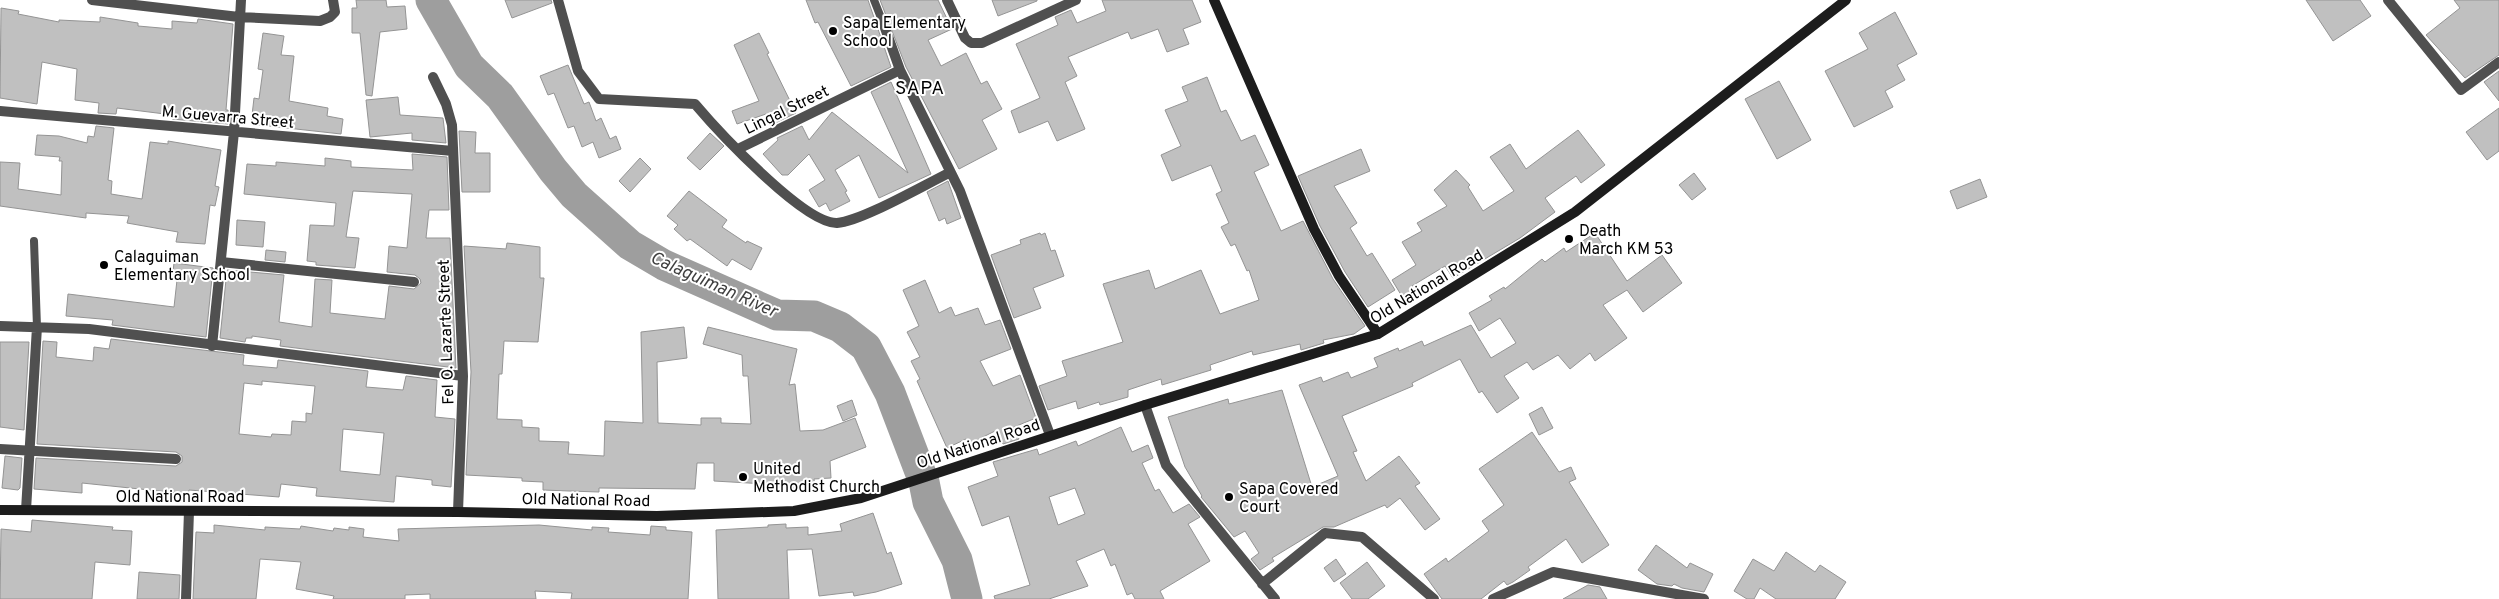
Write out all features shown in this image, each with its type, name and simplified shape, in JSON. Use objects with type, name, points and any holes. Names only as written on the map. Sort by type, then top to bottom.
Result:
[{"type":"main road","points":[[1214,0],[1314,229],[1339,276],[1378,334]]},
{"type":"main road","name":"Old National Road","points":[[0,510],[458,512],[657,516],[794,511],[861,498],[1050,435],[1378,334],[1575,212],[1846,0]]},
{"type":"street","points":[[92,0],[239,17],[320,21],[330,17],[335,12],[333,0]]},
{"type":"street","points":[[212,346],[234,132],[240,0]]},
{"type":"street","name":"Lingal Street","points":[[558,0],[578,71],[599,99],[695,104],[720,134],[738,149],[900,70]]},
{"type":"street","points":[[947,0],[965,38],[971,43],[982,43],[1076,0]]},
{"type":"street","points":[[2388,0],[2461,90],[2499,62]]},
{"type":"street","points":[[884,28],[900,70],[960,191],[1050,435]]},
{"type":"street","name":"Fel O. Lazarte Street","points":[[433,77],[452,125],[463,376],[458,512]]},
{"type":"street","name":"M. Guevarra Street","points":[[0,111],[453,151]]},
{"type":"street","points":[[738,149],[787,196],[828,222],[853,220],[949,172]]},
{"type":"street","points":[[221,262],[414,282]]},
{"type":"street","points":[[0,326],[90,329],[212,346],[463,376]]},
{"type":"street","points":[[26,510],[28,450],[37,327]]},
{"type":"street","points":[[1145,405],[1166,465],[1275,599]]},
{"type":"street","points":[[0,449],[176,459]]},
{"type":"street","points":[[186,599],[189,511]]},
{"type":"street","points":[[1262,584],[1326,533],[1362,537],[1434,599]]},
{"type":"street","points":[[1493,599],[1553,572],[1704,599]]},
{"type":"lane","points":[[874,0],[884,28]]},
{"type":"lane","points":[[34,240],[37,327]]},
{"type":"building","points":[[356,0],[386,0],[387,7],[405,6],[407,29],[380,32],[372,96],[366,95],[360,33],[352,33],[352,8],[357,8]]},
{"type":"building","points":[[505,0],[551,0],[552,3],[512,18]]},
{"type":"building","points":[[806,0],[868,0],[891,67],[851,86],[818,22],[815,23]]},
{"type":"building","points":[[880,0],[938,0],[952,29],[928,40],[941,66],[966,53],[981,84],[987,81],[1002,109],[982,120],[997,149],[959,169],[906,67]]},
{"type":"building","points":[[992,0],[1037,0],[1037,1],[998,16]]},
{"type":"building","points":[[1102,0],[1192,0],[1201,22],[1183,29],[1189,44],[1167,52],[1158,29],[1131,39],[1128,32],[1068,57],[1077,76],[1065,82],[1085,129],[1057,141],[1048,121],[1019,133],[1011,111],[1040,98],[1016,44],[1058,25],[1055,17],[1071,10],[1077,23],[1106,11]]},
{"type":"building","points":[[2306,0],[2360,0],[2371,16],[2333,41]]},
{"type":"building","points":[[2454,0],[2499,0],[2499,55],[2465,78],[2426,35],[2460,8]]},
{"type":"building","points":[[1,8],[19,11],[18,14],[59,22],[59,20],[100,22],[100,17],[138,23],[138,26],[172,29],[172,21],[197,23],[198,19],[233,24],[226,110],[228,110],[228,124],[172,119],[173,115],[117,108],[116,114],[98,113],[99,103],[75,100],[77,69],[42,62],[37,104],[0,98]]},
{"type":"building","points":[[1895,12],[1917,54],[1897,65],[1905,80],[1885,91],[1893,107],[1854,127],[1825,71],[1868,49],[1859,33]]},
{"type":"building","points":[[263,33],[284,36],[281,55],[294,56],[289,101],[328,108],[327,116],[343,119],[341,134],[251,124],[254,98],[259,99],[263,70],[258,69]]},
{"type":"building","points":[[759,33],[769,53],[767,54],[796,113],[771,125],[766,114],[737,124],[732,111],[759,101],[734,45]]},
{"type":"building","points":[[568,65],[584,104],[589,102],[596,121],[601,118],[610,139],[616,136],[621,149],[599,158],[593,142],[582,147],[574,126],[568,128],[554,93],[548,95],[540,76]]},
{"type":"building","points":[[2499,71],[2499,101],[2484,82]]},
{"type":"building","points":[[1207,77],[1221,112],[1226,110],[1241,141],[1255,135],[1269,165],[1254,172],[1281,231],[1303,221],[1333,279],[1365,326],[1354,334],[1323,340],[1324,343],[1301,350],[1300,344],[1253,355],[1252,351],[1210,365],[1211,370],[1162,385],[1161,379],[1128,390],[1128,397],[1100,405],[1099,402],[1078,409],[1076,401],[1048,410],[1039,386],[1067,376],[1062,361],[1123,342],[1103,284],[1149,270],[1155,289],[1201,270],[1220,314],[1259,300],[1249,270],[1247,271],[1235,244],[1231,246],[1221,227],[1229,223],[1216,194],[1222,191],[1211,165],[1172,181],[1161,155],[1181,146],[1165,110],[1188,101],[1182,87]]},
{"type":"building","points":[[1779,81],[1811,140],[1777,159],[1745,99]]},
{"type":"building","points":[[891,82],[931,174],[879,198],[859,155],[835,170],[847,191],[845,192],[850,201],[830,211],[826,203],[819,207],[809,190],[825,180],[809,154],[788,175],[782,175],[763,154],[778,140],[777,138],[802,126],[809,140],[832,112],[908,173],[871,92]]},
{"type":"building","points":[[398,97],[400,115],[443,118],[446,143],[412,140],[412,133],[370,137],[366,100]]},
{"type":"building","points":[[2499,108],[2499,151],[2487,160],[2466,132]]},
{"type":"building","points":[[96,126],[114,128],[108,180],[112,181],[111,194],[142,199],[150,142],[168,144],[168,141],[221,150],[215,186],[219,187],[215,206],[210,205],[205,244],[176,242],[178,232],[127,223],[129,216],[86,213],[86,218],[0,206],[0,162],[20,163],[18,189],[61,195],[62,161],[59,161],[60,157],[35,155],[37,135],[59,136],[87,143],[88,136],[94,137]]},
{"type":"building","points":[[1578,130],[1605,165],[1581,183],[1576,176],[1545,198],[1555,212],[1520,238],[1453,278],[1445,266],[1412,286],[1418,296],[1406,303],[1392,280],[1416,265],[1402,242],[1422,231],[1417,223],[1447,206],[1434,190],[1456,170],[1470,185],[1468,187],[1483,211],[1514,191],[1490,157],[1510,144],[1526,169]]},
{"type":"building","points":[[459,131],[476,132],[475,153],[490,153],[490,192],[462,192]]},
{"type":"building","points":[[710,133],[724,146],[700,170],[687,158]]},
{"type":"building","points":[[1361,149],[1370,171],[1334,186],[1357,223],[1350,228],[1367,256],[1372,253],[1395,290],[1368,307],[1345,272],[1320,226],[1298,176]]},
{"type":"building","points":[[412,154],[447,157],[449,210],[429,210],[426,238],[450,238],[456,368],[280,346],[281,340],[252,336],[252,338],[246,338],[245,342],[220,338],[227,270],[284,275],[279,322],[312,327],[315,279],[332,280],[330,313],[385,319],[389,286],[414,289],[421,283],[420,279],[415,275],[387,272],[389,246],[407,248],[412,194],[353,191],[346,237],[359,238],[355,268],[316,265],[316,262],[307,261],[310,225],[334,226],[336,203],[244,194],[247,164],[276,166],[276,162],[325,166],[325,158],[351,161],[351,167],[413,170]]},
{"type":"building","points":[[640,158],[651,169],[630,192],[619,181]]},
{"type":"building","points":[[1694,173],[1706,189],[1692,200],[1679,185]]},
{"type":"building","points":[[1980,179],[1987,197],[1957,209],[1950,191]]},
{"type":"building","points":[[948,181],[961,218],[947,224],[945,218],[939,221],[927,192]]},
{"type":"building","points":[[689,191],[727,220],[722,227],[746,243],[747,241],[762,248],[751,270],[732,259],[727,266],[690,239],[687,241],[674,229],[678,225],[667,216]]},
{"type":"building","points":[[237,220],[265,222],[263,247],[236,245]]},
{"type":"building","points":[[1040,233],[1041,235],[1045,233],[1051,251],[1055,250],[1064,276],[1033,288],[1041,308],[1014,318],[991,255],[1021,244],[1020,240]]},
{"type":"building","points":[[1595,233],[1627,281],[1662,255],[1682,283],[1643,312],[1627,290],[1603,305],[1627,338],[1595,361],[1590,353],[1570,369],[1558,355],[1533,370],[1527,362],[1504,376],[1519,398],[1497,413],[1482,391],[1479,393],[1460,359],[1412,383],[1413,386],[1342,416],[1357,451],[1353,452],[1366,481],[1399,456],[1420,483],[1415,486],[1440,519],[1425,530],[1400,498],[1387,508],[1385,505],[1334,527],[1323,527],[1272,558],[1274,561],[1260,570],[1251,559],[1259,553],[1245,531],[1234,537],[1201,497],[1185,467],[1168,417],[1228,399],[1229,404],[1282,390],[1312,487],[1338,476],[1299,385],[1321,377],[1323,382],[1348,372],[1351,378],[1378,367],[1374,358],[1398,348],[1399,351],[1422,341],[1424,346],[1471,325],[1491,358],[1516,343],[1500,318],[1479,331],[1469,313],[1492,300],[1489,296],[1504,287],[1505,289],[1542,259],[1545,262],[1564,248],[1566,252]]},
{"type":"building","points":[[507,243],[540,247],[540,278],[544,278],[538,342],[504,341],[502,374],[499,374],[497,419],[522,420],[522,427],[539,428],[539,441],[569,442],[568,454],[604,456],[605,421],[643,423],[641,332],[684,327],[687,358],[657,362],[658,423],[701,425],[701,418],[721,418],[721,423],[751,424],[748,376],[743,376],[742,355],[703,344],[708,327],[797,349],[789,385],[795,384],[800,431],[823,430],[855,418],[866,447],[830,461],[831,478],[814,479],[815,489],[766,488],[766,484],[714,481],[714,463],[697,463],[695,489],[599,488],[599,492],[543,490],[543,482],[522,481],[522,478],[466,475],[471,372],[464,246],[506,249]]},
{"type":"building","points":[[266,250],[286,252],[285,262],[265,260]]},
{"type":"building","points":[[174,263],[213,268],[206,337],[112,325],[113,320],[66,316],[68,294],[174,307],[177,280],[172,280]]},
{"type":"building","points":[[925,280],[939,313],[951,307],[955,316],[978,308],[985,325],[1000,320],[1011,349],[980,361],[993,386],[1020,375],[1036,418],[1014,427],[1019,439],[1003,444],[997,430],[969,444],[966,439],[947,448],[917,381],[920,379],[911,361],[920,357],[907,332],[919,326],[903,290]]},
{"type":"building","points":[[111,339],[244,355],[243,365],[277,368],[278,360],[368,371],[366,387],[403,390],[406,376],[437,380],[435,417],[455,419],[451,487],[432,485],[432,480],[396,476],[394,502],[316,496],[317,488],[281,484],[279,497],[189,490],[188,494],[82,483],[82,493],[34,489],[36,458],[176,466],[182,462],[182,456],[176,452],[37,444],[43,341],[57,342],[56,357],[93,361],[94,347],[109,349]],"holes":[[[262,381],[315,386],[312,414],[306,413],[306,422],[292,421],[291,435],[272,434],[271,437],[239,434],[244,383],[262,385]],[[343,429],[384,433],[380,475],[340,471]]]},
{"type":"building","points":[[0,342],[29,342],[24,430],[0,427]]},
{"type":"building","points":[[852,400],[857,415],[843,421],[837,406]]},
{"type":"building","points":[[1542,407],[1553,428],[1539,435],[1529,414]]},
{"type":"building","points":[[1121,427],[1132,452],[1148,445],[1153,458],[1142,463],[1155,491],[1159,489],[1173,513],[1189,504],[1200,517],[1188,524],[1210,561],[1160,591],[1164,599],[1135,599],[1132,593],[1127,595],[1115,564],[1111,566],[1104,549],[1076,561],[1088,586],[1049,599],[995,599],[994,596],[1030,585],[1009,516],[982,526],[968,487],[998,476],[993,462],[1037,449],[1039,455],[1076,441],[1078,446]],"holes":[[[1075,488],[1085,514],[1058,525],[1049,497]]]},
{"type":"building","points":[[1532,432],[1559,472],[1571,467],[1576,479],[1569,482],[1609,545],[1582,563],[1566,539],[1528,567],[1530,570],[1513,582],[1507,585],[1504,581],[1481,599],[1442,599],[1424,574],[1446,558],[1448,562],[1489,531],[1482,521],[1504,505],[1479,469]]},
{"type":"building","points":[[5,456],[22,458],[20,488],[18,490],[2,488]]},
{"type":"building","points":[[873,513],[887,554],[891,552],[902,584],[854,596],[853,592],[819,596],[812,549],[787,550],[789,599],[718,599],[716,530],[786,524],[786,528],[808,527],[808,535],[842,531],[840,524]]},
{"type":"building","points":[[32,520],[113,527],[112,530],[132,531],[130,565],[95,562],[92,599],[0,599],[1,529],[31,532]]},
{"type":"building","points":[[214,525],[265,530],[265,527],[300,529],[301,526],[333,531],[334,528],[349,530],[349,527],[364,529],[363,537],[399,541],[398,529],[539,525],[592,530],[592,527],[609,528],[608,532],[650,535],[651,526],[666,527],[666,530],[692,532],[688,599],[571,599],[572,593],[535,591],[536,599],[430,599],[430,594],[405,595],[405,599],[333,599],[334,596],[296,589],[301,562],[260,559],[256,599],[193,599],[196,532],[214,533]]},
{"type":"building","points":[[1656,545],[1687,568],[1690,563],[1713,574],[1704,592],[1682,588],[1674,584],[1672,586],[1657,584],[1638,570]]},
{"type":"building","points":[[1786,552],[1815,572],[1820,565],[1846,582],[1835,599],[1776,599],[1760,588],[1754,599],[1747,599],[1734,591],[1753,559],[1774,571]]},
{"type":"building","points":[[1336,559],[1346,574],[1334,582],[1324,568]]},
{"type":"building","points":[[1367,562],[1385,586],[1368,599],[1352,599],[1340,583]]},
{"type":"building","points":[[139,572],[180,575],[179,599],[137,599]]},
{"type":"building","points":[[1588,585],[1600,587],[1607,599],[1563,599]]},
{"type":"waterway","name":"Calaguiman River","points":[[431,0],[469,66],[500,96],[553,170],[574,195],[630,245],[664,265],[777,315],[814,316],[840,327],[866,347],[890,393],[924,482],[928,502],[957,560],[967,599]]},
{"type":"place","name":"Sapa Elementary School","points":[[833,31]]},
{"type":"place","name":"Death March KM 53","points":[[1569,239]]},
{"type":"place","name":"Calaguiman Elementary School","points":[[104,265]]},
{"type":"place","name":"United Methodist Church","points":[[743,477]]},
{"type":"place","name":"Sapa Covered Court","points":[[1229,497]]},
{"type":"district","name":"SAPA","points":[[920,87]]}]
